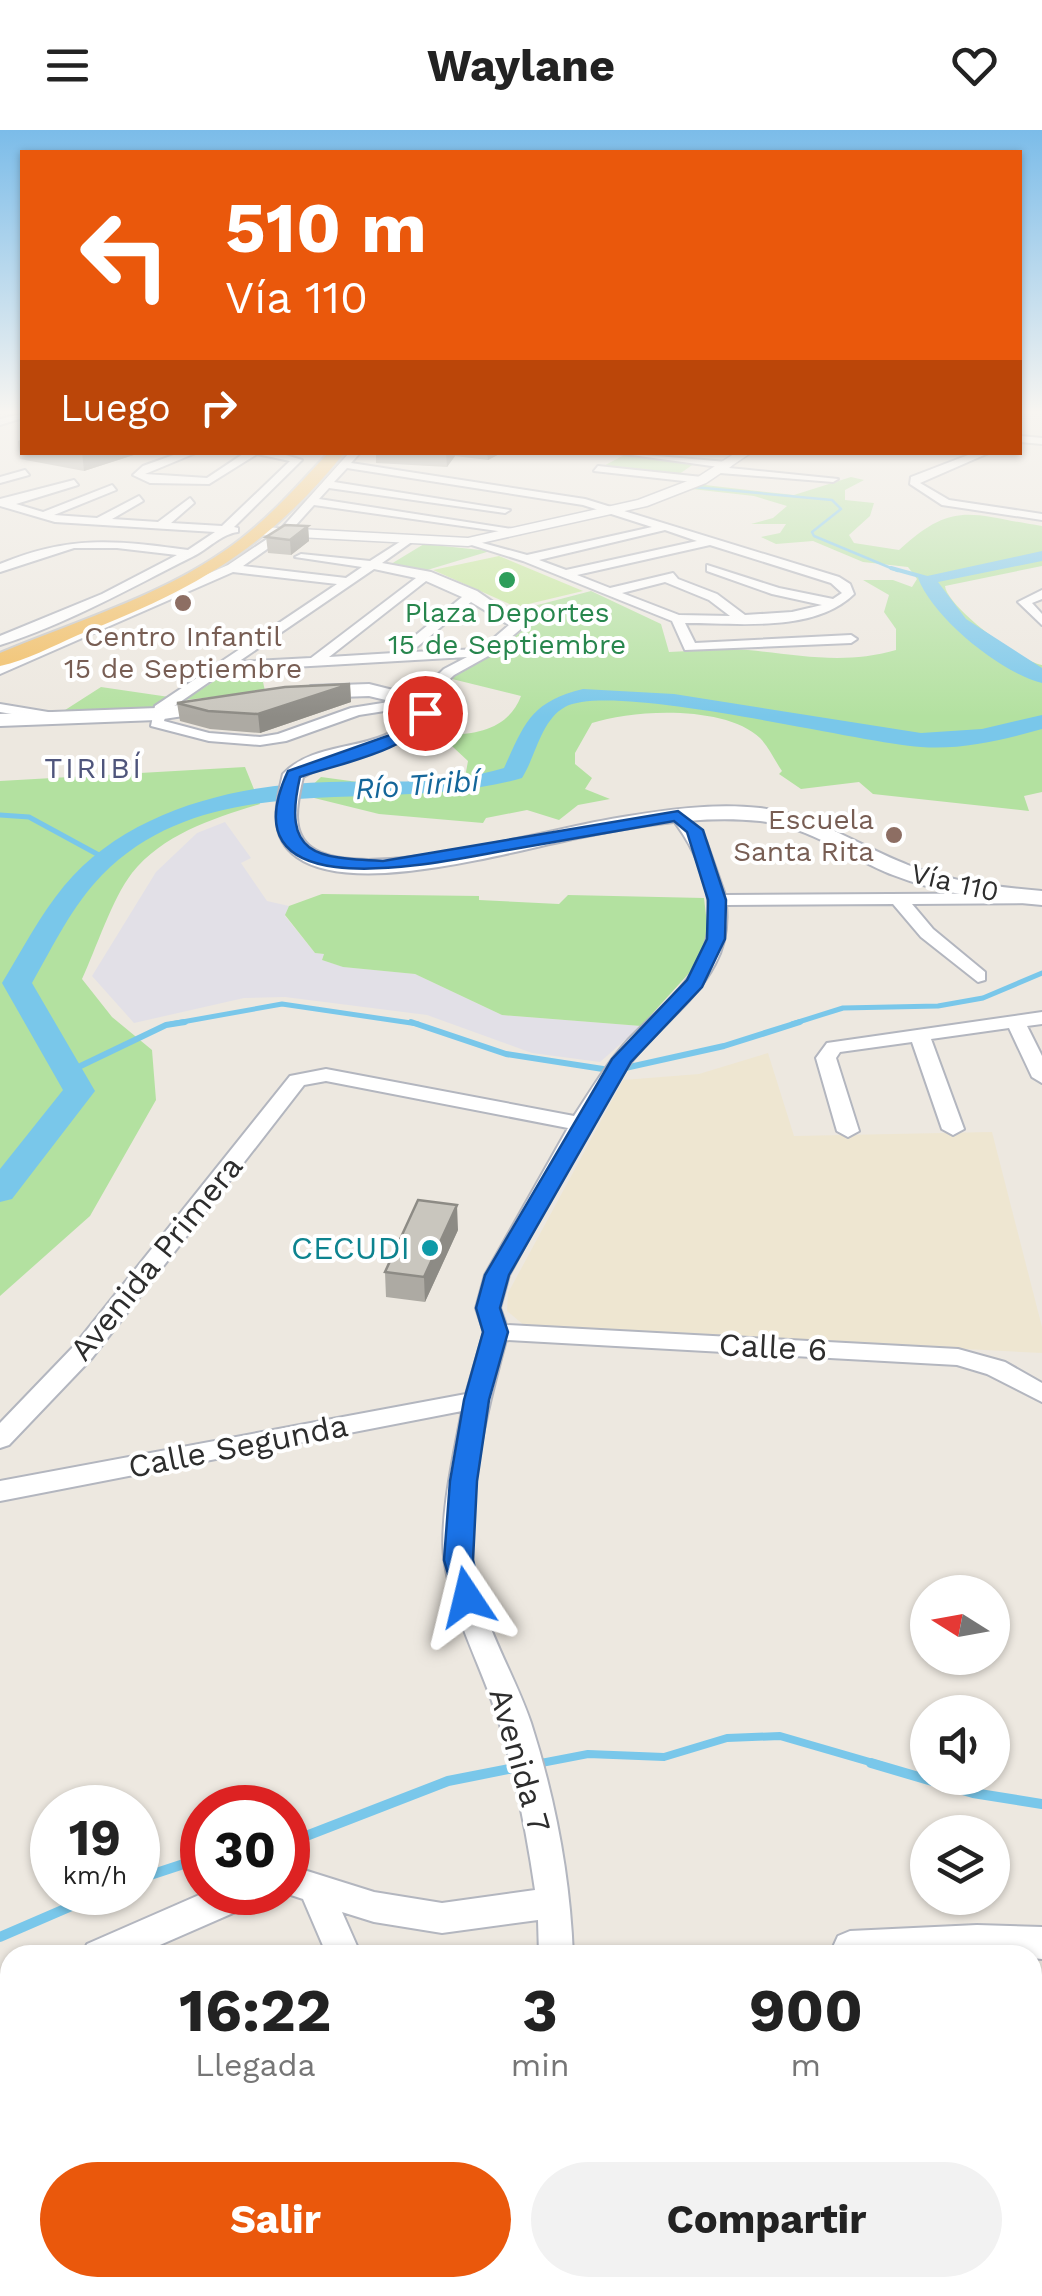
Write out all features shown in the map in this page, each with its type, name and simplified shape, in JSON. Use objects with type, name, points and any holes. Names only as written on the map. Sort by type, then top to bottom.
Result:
[{"type":"highway","points":[[243,530],[258,515]]},
{"type":"highway","points":[[128,614],[263,515]]},
{"type":"highway","points":[[106,597],[195,564]]},
{"type":"highway","points":[[3,639],[195,564]]},
{"type":"highway","points":[[0,660],[195,564]]},
{"type":"main road","points":[[290,695],[370,690],[418,702]]},
{"type":"main road","name":"Vía 110","points":[[418,702],[425,713],[418,725],[401,736],[308,766],[293,776],[285,810],[286,827],[295,845],[315,859],[350,867],[400,864],[678,816],[737,812],[786,817],[820,828],[908,891],[985,892],[1042,898]]},
{"type":"main road","points":[[0,714],[156,714],[233,703]]},
{"type":"street","points":[[99,522],[111,515]]},
{"type":"street","points":[[160,526],[174,515]]},
{"type":"street","points":[[0,568],[47,547],[74,542],[195,564],[243,530],[254,515]]},
{"type":"street","points":[[0,670],[232,568],[283,532],[298,515]]},
{"type":"street","points":[[418,515],[519,531]]},
{"type":"street","points":[[456,520],[481,515]]},
{"type":"street","points":[[468,542],[593,515]]},
{"type":"street","points":[[633,515],[836,580],[846,586],[844,599]]},
{"type":"street","points":[[41,516],[468,542],[527,559],[677,619],[800,615],[844,599]]},
{"type":"street","points":[[527,559],[668,526]]},
{"type":"street","points":[[301,557],[372,565],[427,575],[473,594],[517,626],[485,652],[449,672],[418,702],[356,711],[281,738],[260,741],[182,731],[156,723],[156,714],[222,667],[372,565],[410,540]]},
{"type":"street","points":[[565,574],[714,540]]},
{"type":"street","points":[[762,555],[708,569],[776,592],[844,599]]},
{"type":"street","points":[[232,568],[348,582]]},
{"type":"street","points":[[315,661],[427,575]]},
{"type":"street","points":[[610,592],[670,578],[713,596],[740,617]]},
{"type":"street","points":[[398,656],[473,594]]},
{"type":"street","points":[[1042,594],[1024,602],[1042,621]]},
{"type":"street","points":[[3,639],[106,597]]},
{"type":"street","points":[[677,619],[690,647],[851,640]]},
{"type":"street","points":[[222,667],[485,652]]},
{"type":"street","name":"Avenida 7","points":[[556,1945],[554,1902],[542,1828],[515,1723],[467,1597],[458,1560],[464,1481],[476,1400],[496,1332],[488,1308],[497,1275],[622,1059],[695,983],[716,939],[717,900],[695,830],[678,816]]},
{"type":"street","points":[[717,900],[908,891],[927,933],[978,976]]},
{"type":"street","points":[[848,1131],[826,1058],[834,1047],[1042,1018]]},
{"type":"street","points":[[1015,1020],[1042,1077]]},
{"type":"street","points":[[919,1034],[953,1130]]},
{"type":"street","name":"Avenida Primera","points":[[0,1439],[82,1352],[297,1080],[326,1075],[581,1124]]},
{"type":"street","name":"Calle 6","points":[[496,1332],[958,1357],[996,1368],[1042,1394]]},
{"type":"street","name":"Calle Segunda","points":[[0,1491],[476,1400]]},
{"type":"street","points":[[310,1886],[374,1906],[442,1918],[554,1902]]},
{"type":"street","points":[[310,1898],[338,1945]]},
{"type":"street","points":[[133,1945],[196,1915]]},
{"type":"street","points":[[904,1945],[1042,1943]]},
{"type":"shaded area","points":[[225,822],[251,858],[241,863],[267,901],[289,906],[285,916],[315,953],[324,954],[322,960],[344,967],[415,974],[502,1015],[641,1026],[600,1062],[532,1053],[427,1015],[285,997],[244,998],[134,1023],[92,976],[156,872],[197,833]]},
{"type":"shaded area","points":[[768,1053],[794,1136],[992,1132],[1042,1327],[1042,1353],[525,1326],[507,1311],[508,1293],[623,1080],[699,1074]]},
{"type":"green space","points":[[870,515],[849,535],[854,543],[899,550],[935,523],[951,517],[981,515],[1042,526],[1042,566],[945,586],[958,607],[986,632],[1042,665],[1042,792],[1024,796],[1029,811],[873,794],[859,782],[801,789],[779,774],[782,771],[766,746],[745,727],[703,715],[679,713],[631,715],[592,723],[575,753],[575,764],[592,778],[585,789],[610,799],[578,805],[559,820],[527,810],[486,818],[483,823],[379,814],[302,795],[321,777],[380,785],[464,783],[468,761],[439,734],[476,732],[498,724],[521,696],[448,678],[527,626],[511,612],[591,591],[661,624],[669,652],[738,649],[840,658],[896,650],[896,629],[884,612],[889,595],[863,580],[893,580],[912,587],[917,579],[908,567],[863,562],[813,541],[776,544],[761,537],[780,533],[786,524],[751,524],[773,518]]},
{"type":"green space","points":[[424,544],[490,551],[424,571],[391,564]]},
{"type":"green space","name":"Plaza Deportes 15 de Septiembre","points":[[499,556],[583,591],[516,607],[433,570]]},
{"type":"green space","points":[[276,667],[274,677],[263,682],[265,691],[185,700],[230,671]]},
{"type":"green space","points":[[101,687],[176,698],[160,709],[62,712]]},
{"type":"green space","points":[[245,767],[260,804],[207,822],[159,848],[132,873],[111,910],[82,979],[112,1017],[152,1050],[156,1100],[90,1216],[0,1296],[0,781]]},
{"type":"green space","points":[[322,894],[479,896],[479,900],[559,904],[568,895],[704,898],[709,941],[691,971],[641,1026],[502,1015],[415,974],[343,967],[322,960],[324,954],[315,953],[285,915],[289,906]]},
{"type":"building","points":[[285,525],[308,526],[290,540],[266,537]]},
{"type":"building","points":[[350,684],[258,714],[208,711],[177,703],[285,687]]},
{"type":"building","points":[[418,1200],[457,1205],[424,1277],[385,1272]]},
{"type":"waterway","points":[[833,515],[812,532],[814,536],[898,571]]},
{"type":"waterway","name":"Río Tiribí","points":[[1042,556],[927,578],[934,595],[959,623],[1042,677]]},
{"type":"waterway","points":[[891,568],[927,578]]},
{"type":"waterway","name":"Río Tiribí","points":[[0,1192],[79,1091],[17,983],[73,892],[96,867],[156,828],[191,813],[264,794],[447,787],[514,773],[543,717],[558,702],[583,695],[674,701],[921,740],[982,736],[1042,722]]},
{"type":"waterway","points":[[0,815],[29,817],[108,860]]},
{"type":"waterway","points":[[792,1024],[843,1008],[938,1006],[983,998],[1042,973]]},
{"type":"waterway","points":[[171,1024],[282,1004],[416,1024]]},
{"type":"waterway","points":[[68,1072],[166,1025],[185,1022]]},
{"type":"waterway","points":[[411,1022],[416,1024]]},
{"type":"waterway","points":[[625,1068],[724,1046],[800,1022]]},
{"type":"waterway","points":[[416,1024],[506,1054],[603,1069]]},
{"type":"waterway","points":[[542,1763],[536,1764],[588,1754],[664,1757],[727,1738],[780,1736],[880,1765]]},
{"type":"waterway","points":[[871,1763],[973,1793],[1042,1804]]},
{"type":"waterway","points":[[310,1834],[448,1781],[519,1767]]},
{"type":"waterway","points":[[160,1872],[180,1865]]},
{"type":"waterway","points":[[0,1937],[51,1915]]},
{"type":"place","name":"Plaza Deportes 15 de Septiembre","points":[[507,580]]},
{"type":"place","name":"Centro Infantil 15 de Septiembre","points":[[183,603]]},
{"type":"place","name":"Escuela Santa Rita","points":[[894,835]]},
{"type":"place","name":"CECUDI","points":[[430,1248]]},
{"type":"district","name":"TIRIBÍ","points":[[94,768]]},
{"type":"route","points":[[425,713],[418,725],[401,736],[293,774],[285,810],[289,838],[295,845],[315,859],[332,864],[383,866],[678,816],[695,830],[717,900],[716,939],[695,983],[622,1059],[497,1275],[488,1308],[496,1332],[476,1400],[464,1481],[458,1560],[467,1597]]}]
